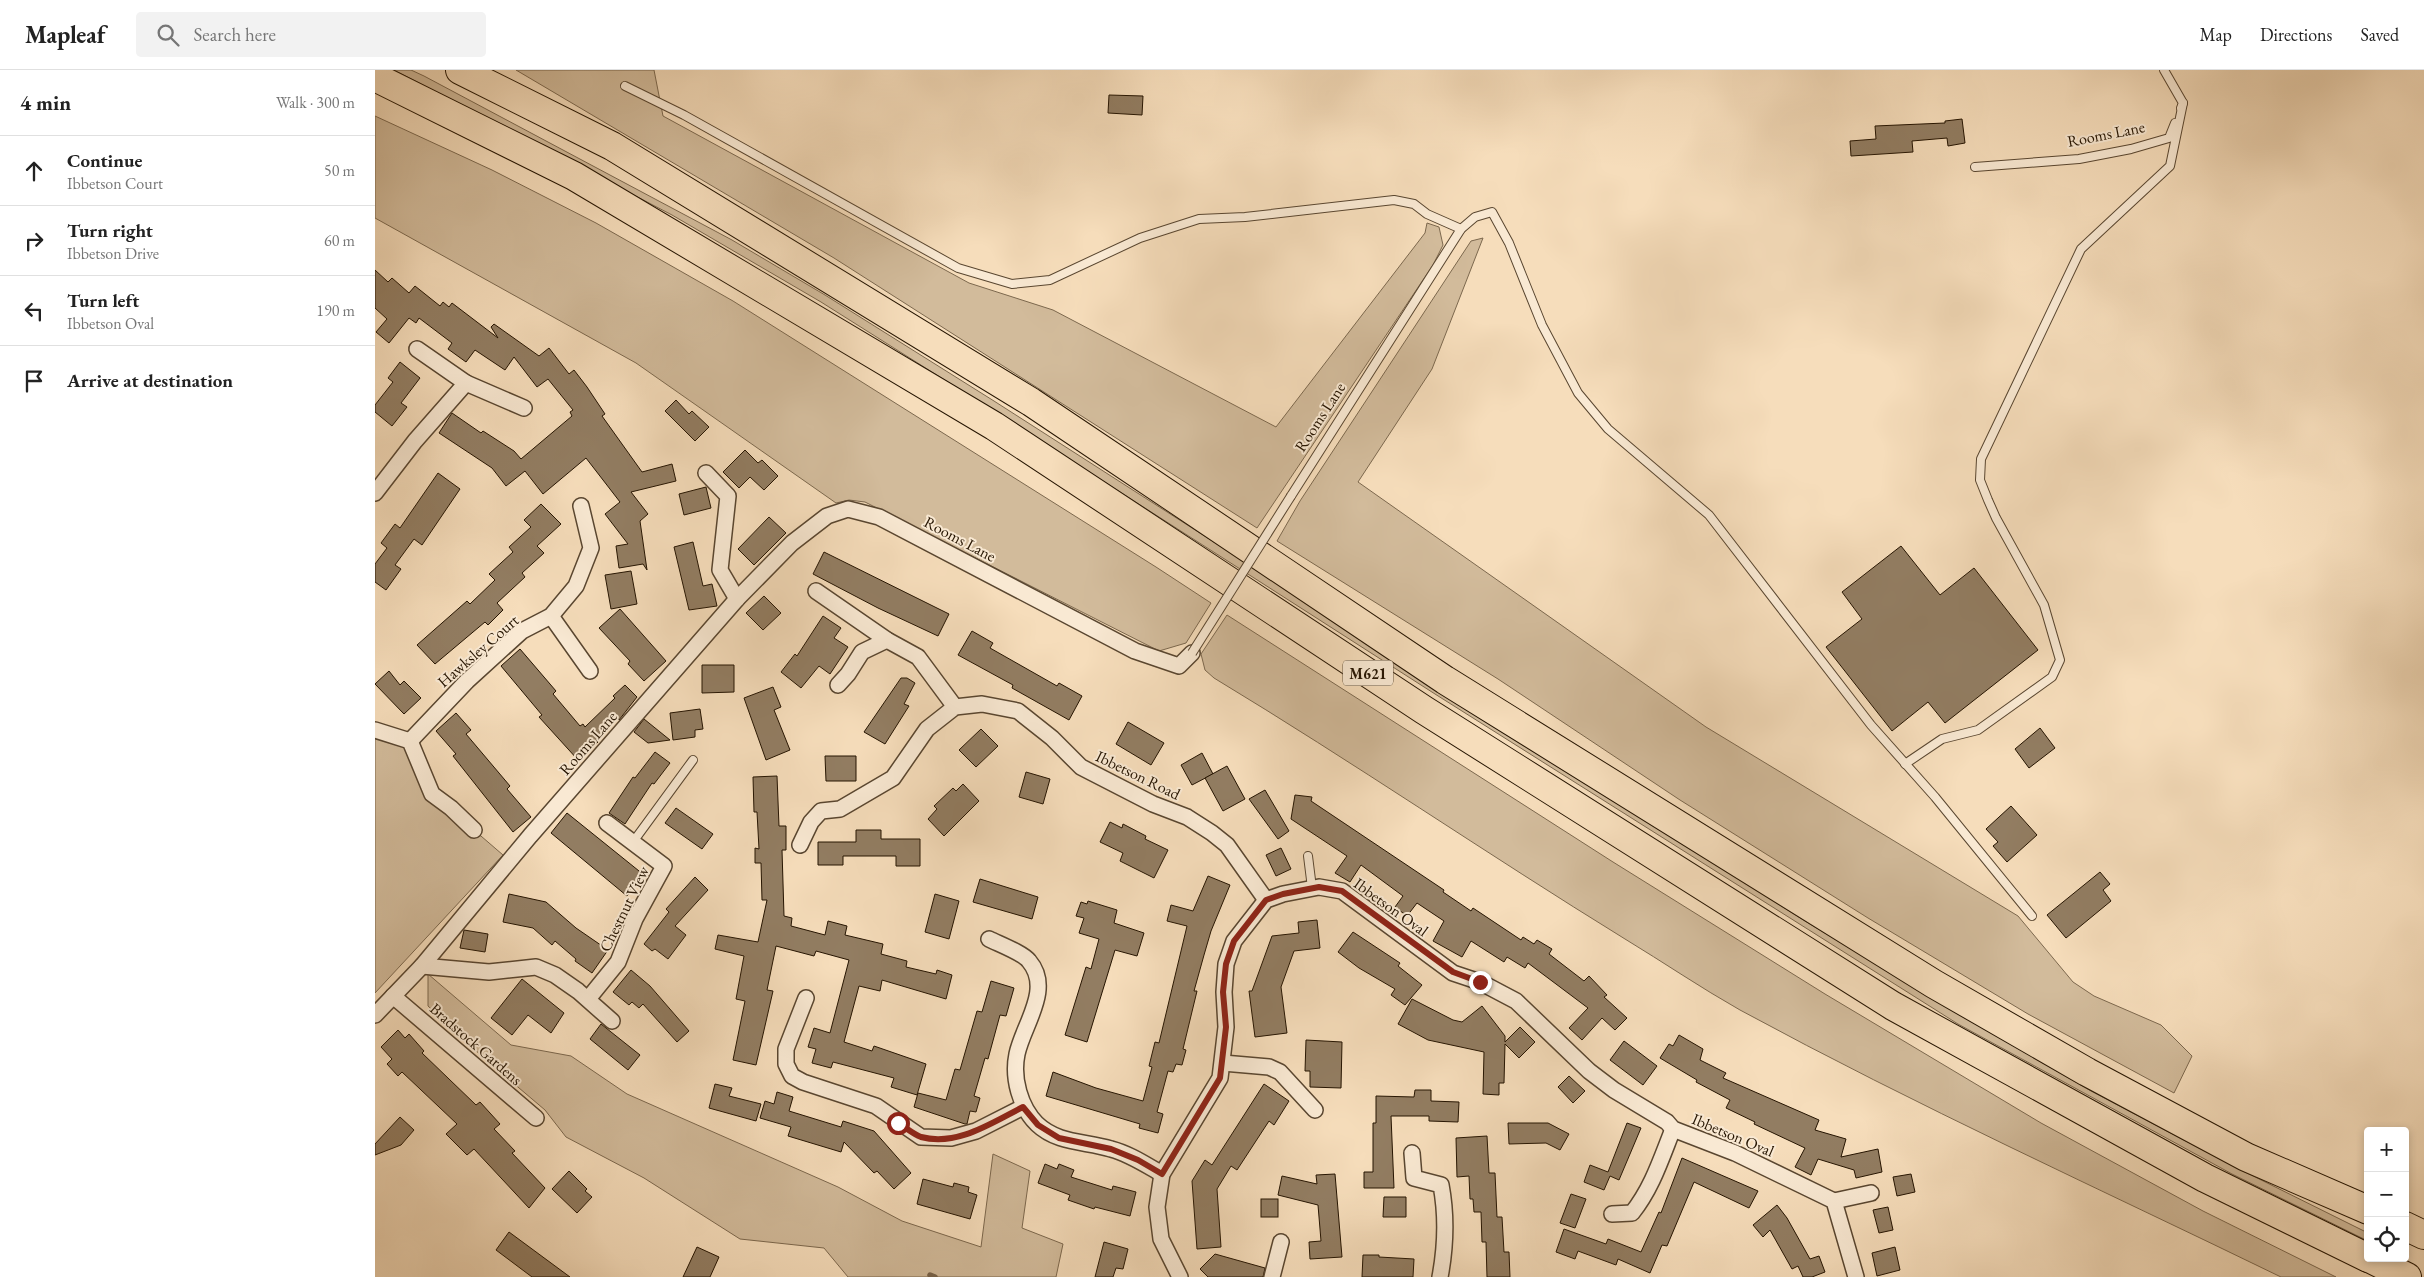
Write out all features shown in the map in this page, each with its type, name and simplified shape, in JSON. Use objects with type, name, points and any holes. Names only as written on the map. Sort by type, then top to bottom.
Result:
[{"type":"highway","name":"M621","points":[[459,70],[612,146],[1031,402],[1445,680],[1934,984],[2087,1072],[2246,1156],[2364,1208]]},
{"type":"highway","name":"M621","points":[[375,77],[573,176],[994,426],[1424,710],[1893,1006],[2205,1178],[2364,1256]]},
{"type":"highway","points":[[2409,1228],[2424,1235]]},
{"type":"highway","name":"M621","points":[[2376,1262],[2407,1277]]},
{"type":"street","points":[[417,349],[466,383],[524,408]]},
{"type":"street","points":[[375,493],[415,441],[466,383]]},
{"type":"street","points":[[705,473],[728,496],[720,570],[737,599]]},
{"type":"street","name":"Hawksley Court","points":[[410,741],[467,681],[522,631],[551,616],[577,586],[591,548],[581,506]]},
{"type":"street","name":"Rooms Lane","points":[[375,1016],[422,966],[530,836],[737,599],[792,543],[827,516],[848,509],[879,517],[1135,651],[1179,666],[1192,653]]},
{"type":"street","points":[[800,845],[811,822],[821,811],[840,809],[893,778],[927,729],[955,707],[917,657],[887,640],[816,591]]},
{"type":"street","points":[[551,616],[590,671]]},
{"type":"street","points":[[838,684],[848,674],[862,652],[887,640]]},
{"type":"street","name":"Ibbetson Road","points":[[955,707],[982,704],[1018,711],[1052,738],[1081,767],[1153,804],[1187,817],[1213,832],[1227,846],[1266,900]]},
{"type":"street","points":[[375,730],[410,741],[431,794],[451,808],[474,830]]},
{"type":"street","name":"Chestnut View","points":[[588,999],[618,962],[635,919],[664,866],[607,823]]},
{"type":"street","name":"Ibbetson Oval","points":[[1266,900],[1283,894],[1319,887],[1342,891],[1453,972],[1480,982],[1516,1002],[1589,1070],[1615,1090],[1667,1122],[1673,1129],[1735,1152],[1834,1202]]},
{"type":"street","points":[[1180,1277],[1161,1239],[1157,1207],[1162,1174],[1220,1078],[1223,1063],[1226,964],[1234,941],[1266,900]]},
{"type":"street","points":[[989,939],[1040,963],[1033,1016],[1017,1055],[1017,1082],[1023,1107],[1038,1125],[1059,1138],[1111,1149],[1138,1160],[1162,1174]]},
{"type":"street","points":[[422,966],[489,972],[537,967],[555,975],[588,999],[612,1022]]},
{"type":"street","name":"Bradstock Gardens","points":[[393,996],[536,1118]]},
{"type":"street","points":[[806,998],[786,1048],[785,1064],[792,1076],[803,1082],[876,1106],[921,1136],[951,1138],[959,1136],[976,1131],[1023,1107]]},
{"type":"street","points":[[1223,1063],[1269,1067],[1280,1072],[1315,1110]]},
{"type":"street","points":[[1612,1214],[1632,1213],[1642,1200],[1654,1177],[1673,1129]]},
{"type":"street","points":[[1412,1153],[1414,1178],[1441,1185],[1445,1209],[1446,1246],[1440,1277]]},
{"type":"street","points":[[1856,1277],[1834,1202],[1871,1193]]},
{"type":"street","points":[[1272,1277],[1281,1242]]},
{"type":"lane","points":[[2032,916],[1905,764],[1942,739],[1978,730],[2053,677],[2060,660],[2044,606],[1995,518],[1980,480],[1981,459],[2081,249],[2169,166],[2183,103],[2164,70]]},
{"type":"lane","points":[[625,86],[684,115],[958,268],[1012,284],[1049,280],[1140,238],[1199,219],[1245,217],[1394,200],[1414,204],[1427,214],[1461,229]]},
{"type":"lane","name":"Rooms Lane","points":[[1975,167],[2079,159],[2131,149],[2169,138],[2183,103]]},
{"type":"lane","name":"Rooms Lane","points":[[1192,653],[1461,229],[1475,217],[1492,212],[1509,243],[1542,325],[1578,392],[1608,429],[1709,515],[1871,725],[1905,764]]},
{"type":"lane","points":[[633,842],[693,760]]},
{"type":"lane","points":[[1308,856],[1312,888]]},
{"type":"shaded area","points":[[394,70],[411,70],[424,76],[732,240],[825,295],[994,401],[1805,921],[2091,1091],[2237,1168],[2364,1231],[2364,1239],[2232,1174],[1958,1024],[1435,694],[821,302],[672,215]]},
{"type":"shaded area","points":[[516,70],[654,70],[663,116],[969,283],[1053,310],[1276,427],[1425,233],[1427,223],[1439,227],[1443,245],[1433,265],[1257,528],[834,258]]},
{"type":"shaded area","points":[[375,116],[492,170],[596,223],[733,301],[1211,603],[1186,643],[1159,651],[865,502],[849,500],[836,503],[636,363],[375,218]]},
{"type":"shaded area","points":[[1483,238],[1432,369],[1358,482],[1706,727],[2018,916],[2073,982],[2094,996],[2161,1025],[2192,1056],[2174,1093],[2028,1014],[1868,918],[1680,800],[1498,679],[1277,541],[1300,501],[1471,241]]},
{"type":"shaded area","points":[[1227,615],[1613,862],[1825,994],[2041,1123],[2203,1211],[2336,1277],[2281,1277],[1874,1080],[1725,1002],[1214,678],[1205,670],[1201,654]]},
{"type":"shaded area","points":[[375,730],[410,741],[421,771],[474,830],[503,855],[375,993]]},
{"type":"shaded area","points":[[428,974],[511,1045],[571,1056],[627,1094],[838,1187],[902,1221],[981,1247],[993,1154],[1030,1171],[1022,1228],[1063,1244],[1056,1277],[848,1277],[824,1248],[740,1239],[644,1178],[566,1137],[545,1110],[486,1060],[428,1006]]},
{"type":"building","points":[[1109,95],[1143,96],[1142,115],[1108,113]]},
{"type":"building","points":[[1962,119],[1965,143],[1948,146],[1947,138],[1912,141],[1913,152],[1851,156],[1850,141],[1876,139],[1875,126],[1945,123],[1945,121]]},
{"type":"building","points":[[375,270],[388,282],[392,278],[409,293],[415,286],[440,306],[443,302],[449,307],[452,303],[498,338],[491,327],[494,324],[539,356],[549,348],[569,374],[574,370],[587,387],[605,414],[602,416],[642,472],[672,464],[676,481],[631,492],[648,514],[640,521],[647,570],[643,564],[619,568],[616,546],[628,544],[605,514],[620,502],[586,458],[543,494],[525,471],[506,486],[492,468],[439,433],[452,413],[481,433],[483,431],[514,451],[521,459],[572,416],[570,412],[573,410],[548,379],[537,387],[514,357],[505,370],[475,350],[466,362],[448,349],[452,343],[419,318],[416,323],[409,318],[389,343],[376,332],[387,319],[375,308]]},
{"type":"building","points":[[400,362],[420,378],[401,403],[407,407],[392,426],[375,412],[375,405],[393,382],[388,378]]},
{"type":"building","points":[[676,400],[689,414],[692,411],[709,427],[695,441],[665,411]]},
{"type":"building","points":[[745,450],[758,463],[762,460],[778,476],[764,490],[750,477],[739,488],[723,472]]},
{"type":"building","points":[[438,473],[460,489],[422,545],[414,539],[395,565],[401,569],[386,590],[375,582],[375,564],[387,548],[381,543],[395,524],[400,528]]},
{"type":"building","points":[[706,487],[711,508],[684,515],[679,494]]},
{"type":"building","points":[[541,504],[561,524],[537,546],[544,553],[522,573],[525,577],[497,603],[503,610],[488,625],[485,622],[435,664],[417,645],[467,601],[470,604],[495,580],[489,574],[513,552],[509,547],[531,527],[524,520]]},
{"type":"building","points":[[769,517],[786,533],[754,565],[738,549]]},
{"type":"building","points":[[693,542],[703,586],[712,584],[717,606],[689,610],[674,547]]},
{"type":"building","points":[[1901,546],[1940,595],[1974,568],[2038,650],[1945,723],[1928,702],[1892,731],[1826,647],[1862,619],[1842,592]]},
{"type":"building","points":[[824,552],[949,614],[938,636],[878,608],[813,574]]},
{"type":"building","points":[[631,571],[637,604],[611,609],[605,575]]},
{"type":"building","points":[[764,596],[781,613],[763,630],[746,613]]},
{"type":"building","points":[[620,609],[666,661],[644,681],[628,664],[630,661],[599,628]]},
{"type":"building","points":[[823,616],[841,628],[834,638],[848,647],[830,674],[819,666],[801,688],[781,672],[795,654],[797,656]]},
{"type":"building","points":[[972,631],[993,643],[990,648],[1057,686],[1059,683],[1082,696],[1069,720],[1012,688],[1013,685],[958,655]]},
{"type":"building","points":[[520,649],[556,691],[553,694],[580,726],[583,724],[585,727],[615,698],[613,696],[625,685],[637,697],[619,720],[618,718],[596,740],[598,742],[578,760],[539,717],[542,715],[501,666]]},
{"type":"building","points":[[702,665],[734,665],[734,692],[702,693]]},
{"type":"building","points":[[389,671],[400,685],[404,681],[421,698],[404,714],[375,684]]},
{"type":"building","points":[[901,678],[907,678],[915,683],[904,704],[909,706],[885,744],[864,732]]},
{"type":"building","points":[[773,687],[781,707],[774,710],[790,750],[766,760],[744,698]]},
{"type":"building","points":[[700,709],[703,729],[695,730],[695,737],[673,740],[670,713]]},
{"type":"building","points":[[456,713],[471,730],[466,734],[510,786],[507,789],[531,817],[513,832],[453,756],[456,754],[436,731]]},
{"type":"building","points":[[644,719],[670,740],[648,743],[634,732]]},
{"type":"building","points":[[1128,722],[1164,743],[1151,765],[1116,744]]},
{"type":"building","points":[[2040,728],[2055,748],[2029,768],[2015,749]]},
{"type":"building","points":[[981,729],[998,746],[976,767],[959,750]]},
{"type":"building","points":[[655,752],[670,763],[654,784],[652,783],[625,824],[609,813],[633,777],[635,778]]},
{"type":"building","points":[[1202,753],[1213,774],[1192,785],[1181,765]]},
{"type":"building","points":[[825,756],[856,756],[856,781],[826,781]]},
{"type":"building","points":[[1227,766],[1245,799],[1223,811],[1205,778]]},
{"type":"building","points":[[1026,772],[1050,779],[1043,804],[1019,797]]},
{"type":"building","points":[[777,776],[779,826],[786,826],[786,850],[782,850],[784,916],[792,918],[791,926],[825,935],[828,921],[847,926],[845,935],[883,944],[881,954],[907,961],[906,967],[936,974],[937,970],[952,975],[946,999],[882,980],[880,991],[859,986],[844,1042],[872,1051],[874,1046],[926,1064],[917,1095],[891,1087],[894,1078],[833,1062],[831,1068],[812,1063],[816,1049],[808,1047],[814,1028],[830,1033],[849,960],[816,951],[814,956],[776,946],[767,990],[773,991],[756,1065],[733,1060],[745,1001],[736,999],[744,956],[715,949],[718,935],[758,942],[767,900],[762,900],[761,863],[755,863],[755,848],[759,849],[757,812],[754,812],[753,777]]},
{"type":"building","points":[[963,784],[979,801],[944,836],[928,819],[937,809],[934,806],[953,788],[956,791]]},
{"type":"building","points":[[1265,790],[1289,831],[1278,839],[1249,799]]},
{"type":"building","points":[[1295,795],[1312,797],[1311,801],[1444,890],[1443,892],[1471,911],[1473,908],[1521,940],[1523,937],[1534,944],[1537,940],[1552,949],[1549,954],[1584,981],[1589,976],[1607,995],[1604,997],[1627,1018],[1615,1030],[1602,1018],[1582,1040],[1569,1028],[1588,1008],[1528,963],[1525,968],[1507,957],[1504,962],[1471,941],[1462,957],[1433,941],[1444,921],[1417,903],[1407,916],[1395,907],[1403,896],[1361,865],[1350,882],[1335,873],[1347,856],[1291,819]]},
{"type":"building","points":[[2011,806],[2037,835],[2007,862],[1993,846],[1998,842],[1986,829]]},
{"type":"building","points":[[676,808],[713,834],[702,849],[665,823]]},
{"type":"building","points":[[567,813],[644,875],[627,896],[551,833]]},
{"type":"building","points":[[1110,822],[1122,828],[1123,824],[1146,836],[1145,839],[1168,850],[1154,878],[1120,861],[1123,853],[1100,842]]},
{"type":"building","points":[[856,830],[881,830],[881,839],[920,839],[920,866],[896,866],[896,856],[843,856],[843,865],[818,865],[818,842],[856,842]]},
{"type":"building","points":[[1281,848],[1291,869],[1276,876],[1266,855]]},
{"type":"building","points":[[2100,872],[2110,884],[2103,890],[2111,901],[2066,938],[2047,915]]},
{"type":"building","points":[[1208,876],[1230,885],[1211,931],[1194,991],[1197,991],[1183,1049],[1186,1050],[1182,1065],[1176,1064],[1173,1072],[1168,1071],[1157,1112],[1163,1114],[1158,1133],[1139,1128],[1140,1124],[1046,1096],[1053,1072],[1096,1088],[1143,1101],[1152,1067],[1149,1066],[1155,1042],[1159,1043],[1187,926],[1167,921],[1171,905],[1193,911]]},
{"type":"building","points":[[695,877],[708,890],[675,926],[686,935],[668,959],[655,949],[652,951],[644,944],[669,912],[666,909]]},
{"type":"building","points":[[980,879],[1038,897],[1032,919],[973,902]]},
{"type":"building","points":[[509,894],[546,902],[576,928],[608,950],[592,973],[575,961],[576,959],[555,941],[552,945],[533,928],[503,922]]},
{"type":"building","points":[[935,894],[959,901],[949,939],[925,932]]},
{"type":"building","points":[[1088,901],[1117,910],[1114,923],[1144,933],[1137,956],[1115,950],[1087,1042],[1065,1035],[1086,967],[1091,969],[1099,939],[1079,933],[1084,918],[1076,916],[1081,902],[1087,904]]},
{"type":"building","points":[[1317,920],[1320,948],[1294,951],[1281,987],[1287,1033],[1255,1037],[1249,991],[1252,991],[1272,936],[1299,933],[1298,922]]},
{"type":"building","points":[[464,930],[488,934],[485,952],[460,948]]},
{"type":"building","points":[[1353,932],[1400,963],[1398,966],[1422,985],[1405,1005],[1391,995],[1395,989],[1359,968],[1338,952]]},
{"type":"building","points":[[631,970],[650,986],[689,1031],[677,1042],[643,1004],[639,1008],[632,1002],[629,1005],[613,992]]},
{"type":"building","points":[[522,979],[564,1013],[551,1033],[528,1015],[512,1035],[491,1018]]},
{"type":"building","points":[[991,981],[1014,988],[1006,1016],[1000,1015],[988,1059],[985,1058],[974,1096],[980,1098],[976,1112],[970,1111],[967,1124],[965,1124],[914,1107],[918,1093],[946,1100],[955,1069],[960,1070],[977,1011],[982,1012]]},
{"type":"building","points":[[1412,999],[1453,1020],[1462,1022],[1482,1006],[1505,1036],[1505,1042],[1520,1027],[1535,1042],[1519,1058],[1505,1044],[1504,1083],[1499,1083],[1499,1095],[1483,1094],[1484,1052],[1428,1040],[1398,1024]]},
{"type":"building","points":[[601,1024],[640,1055],[628,1070],[590,1039]]},
{"type":"building","points":[[398,1030],[405,1038],[409,1034],[424,1051],[422,1053],[476,1105],[480,1102],[500,1124],[494,1129],[515,1151],[512,1153],[545,1188],[529,1208],[474,1149],[467,1155],[446,1134],[457,1124],[402,1072],[398,1076],[387,1064],[392,1059],[381,1047]]},
{"type":"building","points":[[1679,1035],[1703,1049],[1700,1060],[1726,1073],[1723,1078],[1819,1120],[1815,1130],[1846,1139],[1841,1157],[1878,1149],[1882,1172],[1856,1178],[1854,1170],[1818,1159],[1811,1175],[1795,1167],[1805,1148],[1754,1124],[1755,1122],[1726,1108],[1730,1100],[1696,1082],[1697,1080],[1660,1058],[1669,1044],[1673,1046]]},
{"type":"building","points":[[1306,1040],[1342,1042],[1341,1088],[1310,1087],[1310,1071],[1305,1071]]},
{"type":"building","points":[[1624,1041],[1657,1066],[1643,1085],[1610,1060]]},
{"type":"building","points":[[1569,1076],[1585,1091],[1573,1103],[1558,1087]]},
{"type":"building","points":[[715,1084],[732,1088],[729,1096],[761,1104],[756,1121],[709,1108]]},
{"type":"building","points":[[1264,1084],[1289,1101],[1274,1125],[1269,1121],[1237,1170],[1231,1166],[1217,1189],[1221,1247],[1197,1249],[1192,1181],[1205,1160],[1212,1165]]},
{"type":"building","points":[[1415,1090],[1431,1090],[1431,1101],[1459,1102],[1458,1122],[1429,1121],[1429,1116],[1391,1116],[1394,1188],[1364,1188],[1364,1172],[1373,1172],[1373,1123],[1376,1123],[1376,1096],[1414,1097]]},
{"type":"building","points":[[777,1092],[793,1097],[789,1111],[841,1127],[843,1121],[874,1131],[911,1173],[894,1189],[877,1171],[874,1173],[844,1142],[841,1152],[788,1136],[791,1127],[760,1118],[765,1101],[774,1104]]},
{"type":"building","points":[[400,1117],[414,1130],[401,1145],[375,1155],[375,1144]]},
{"type":"building","points":[[1508,1123],[1548,1123],[1569,1134],[1560,1150],[1546,1143],[1509,1144]]},
{"type":"building","points":[[1627,1123],[1641,1128],[1619,1180],[1610,1176],[1604,1190],[1584,1182],[1590,1165],[1608,1172]]},
{"type":"building","points":[[1487,1136],[1489,1173],[1495,1173],[1497,1217],[1502,1217],[1504,1252],[1509,1252],[1510,1277],[1487,1277],[1486,1242],[1482,1242],[1481,1212],[1474,1212],[1473,1199],[1470,1199],[1469,1176],[1457,1177],[1456,1138]]},
{"type":"building","points":[[1682,1158],[1758,1191],[1749,1208],[1694,1182],[1667,1246],[1662,1245],[1650,1273],[1618,1259],[1616,1265],[1578,1251],[1575,1259],[1556,1252],[1564,1229],[1606,1244],[1608,1239],[1641,1252],[1659,1212],[1661,1213]]},
{"type":"building","points":[[1045,1164],[1057,1169],[1059,1164],[1074,1170],[1071,1177],[1112,1190],[1113,1186],[1136,1192],[1130,1216],[1095,1207],[1094,1209],[1068,1200],[1070,1195],[1038,1183]]},
{"type":"building","points":[[569,1171],[587,1189],[585,1191],[592,1197],[577,1213],[552,1189]]},
{"type":"building","points":[[1335,1174],[1342,1257],[1310,1259],[1309,1242],[1321,1241],[1318,1205],[1278,1195],[1282,1176],[1317,1184],[1316,1175]]},
{"type":"building","points":[[1911,1174],[1915,1192],[1897,1196],[1893,1177]]},
{"type":"building","points":[[923,1179],[953,1187],[954,1183],[969,1187],[968,1192],[977,1195],[970,1219],[917,1204]]},
{"type":"building","points":[[1571,1194],[1586,1199],[1575,1228],[1560,1223]]},
{"type":"building","points":[[1384,1197],[1406,1197],[1406,1217],[1383,1217]]},
{"type":"building","points":[[1261,1199],[1278,1199],[1278,1217],[1261,1217]]},
{"type":"building","points":[[1777,1205],[1787,1218],[1810,1259],[1819,1256],[1825,1272],[1812,1277],[1803,1277],[1798,1266],[1792,1269],[1770,1230],[1763,1237],[1753,1225]]},
{"type":"building","points":[[1888,1207],[1893,1230],[1879,1233],[1873,1210]]},
{"type":"building","points":[[509,1232],[570,1277],[532,1277],[496,1250]]},
{"type":"building","points":[[1104,1242],[1128,1249],[1123,1269],[1116,1268],[1113,1277],[1095,1277]]},
{"type":"building","points":[[697,1247],[719,1257],[710,1277],[683,1277]]},
{"type":"building","points":[[1895,1247],[1900,1270],[1877,1276],[1872,1253]]},
{"type":"building","points":[[1215,1254],[1265,1268],[1263,1277],[1208,1277],[1200,1269]]},
{"type":"building","points":[[1363,1255],[1414,1259],[1413,1277],[1362,1277]]},
{"type":"waterway","points":[[930,1275],[935,1277]]},
{"type":"route","points":[[898,1123],[921,1136],[951,1138],[976,1131],[1023,1107],[1038,1125],[1059,1138],[1111,1149],[1138,1160],[1162,1174],[1220,1078],[1226,1027],[1223,992],[1226,964],[1234,941],[1266,900],[1283,894],[1319,887],[1342,891],[1453,972],[1480,982]]}]
